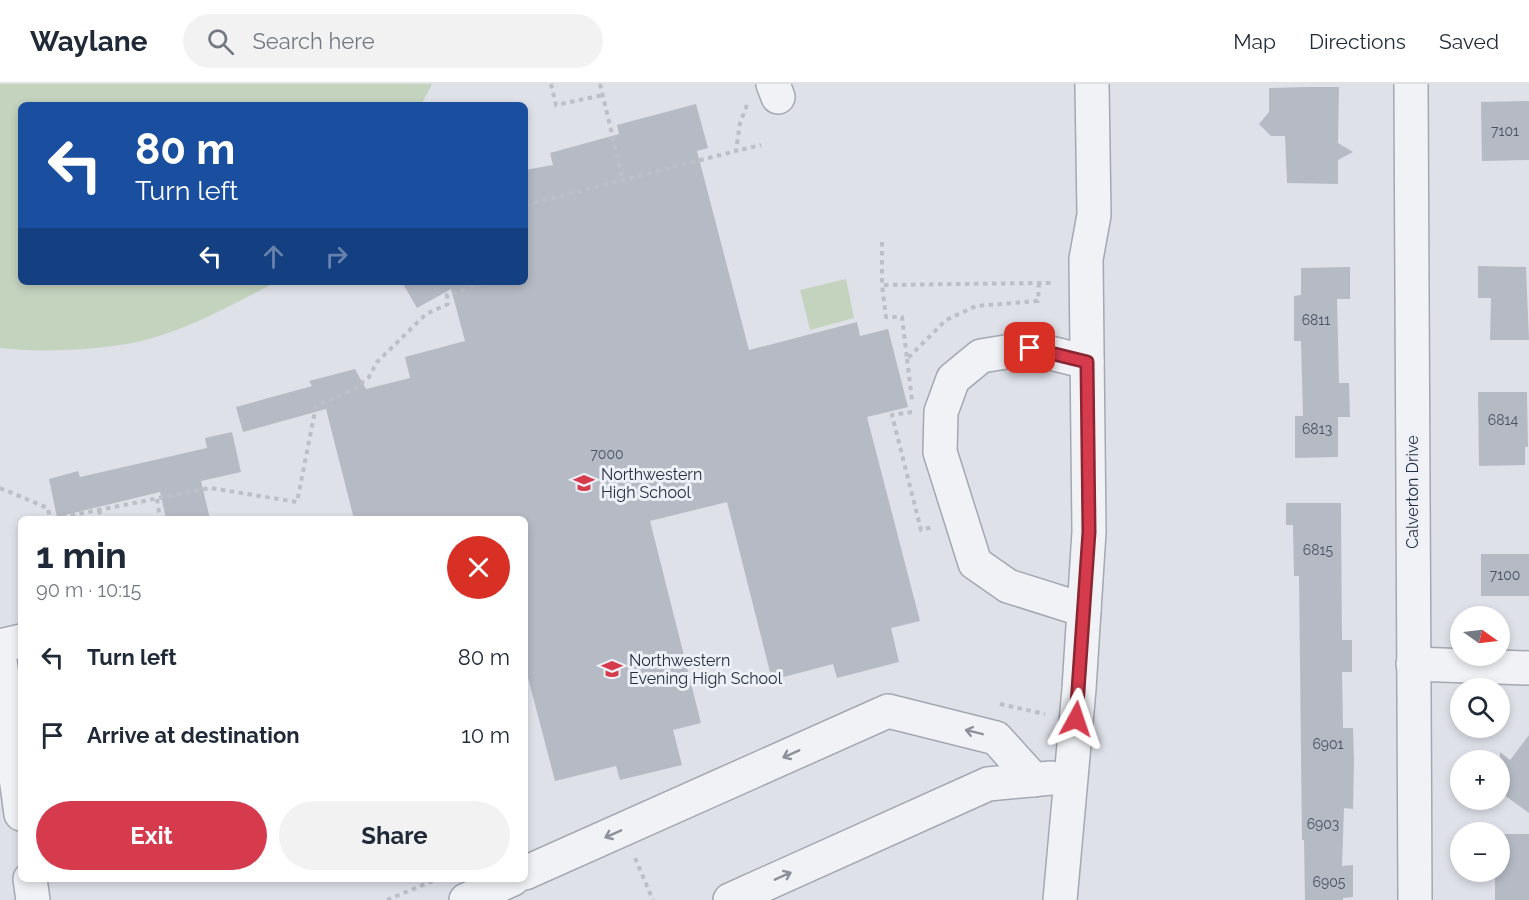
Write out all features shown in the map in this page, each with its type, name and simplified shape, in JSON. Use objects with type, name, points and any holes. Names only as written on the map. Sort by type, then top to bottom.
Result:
[{"type":"street","points":[[1060,900],[1089,532],[1086,259],[1094,215],[1092,84]]},
{"type":"street","name":"Calverton Drive","points":[[1411,84],[1415,900]]},
{"type":"street","points":[[1084,610],[1008,586],[975,563],[940,452],[941,412],[953,379],[981,356],[1030,348],[1087,362]]},
{"type":"street","points":[[0,646],[18,642]]},
{"type":"street","points":[[0,661],[18,792]]},
{"type":"street","points":[[1413,664],[1529,668]]},
{"type":"street","points":[[528,872],[888,711],[996,738],[1034,780]]},
{"type":"street","points":[[730,900],[988,784],[1071,776]]},
{"type":"street","points":[[30,882],[33,900]]},
{"type":"street","points":[[466,900],[506,882]]},
{"type":"path","points":[[551,84],[556,105],[603,95]]},
{"type":"path","points":[[600,84],[623,180]]},
{"type":"path","points":[[736,151],[740,123],[766,94]]},
{"type":"path","points":[[528,204],[761,145]]},
{"type":"path","points":[[882,242],[882,285],[886,317],[902,317],[907,359],[946,320],[976,306],[1038,301],[1039,283]]},
{"type":"path","points":[[882,285],[1086,283]]},
{"type":"path","points":[[67,516],[210,488],[297,502],[316,406],[354,389],[369,377],[377,362],[426,315],[448,304],[447,296],[477,285]]},
{"type":"path","points":[[0,488],[48,508],[50,516]]},
{"type":"path","points":[[157,499],[160,516]]},
{"type":"path","points":[[99,510],[100,516]]},
{"type":"path","points":[[387,900],[430,882]]},
{"type":"green space","points":[[0,84],[432,84],[423,102],[18,102],[18,285],[270,285],[173,331],[137,342],[68,350],[0,348]]},
{"type":"green space","points":[[846,279],[854,318],[810,330],[800,290]]},
{"type":"building","points":[[1339,87],[1338,143],[1353,152],[1338,160],[1338,184],[1287,183],[1285,136],[1271,136],[1259,124],[1269,112],[1269,88]]},
{"type":"building","points":[[1529,101],[1529,160],[1482,161],[1481,102]]},
{"type":"building","name":"Northwestern High School","points":[[696,104],[708,148],[697,151],[749,350],[857,322],[860,336],[888,329],[908,407],[867,417],[920,621],[891,628],[899,662],[837,678],[833,664],[772,680],[727,502],[650,521],[701,723],[673,730],[682,765],[620,780],[616,766],[555,781],[528,678],[528,516],[353,516],[326,409],[243,432],[236,407],[312,386],[309,381],[355,369],[366,389],[410,378],[405,357],[465,341],[451,289],[417,308],[404,285],[528,285],[528,169],[553,165],[550,153],[619,134],[617,125]]},
{"type":"building","points":[[1478,266],[1526,267],[1529,340],[1490,340],[1491,298],[1478,298]]},
{"type":"building","points":[[1350,267],[1350,299],[1337,299],[1339,383],[1349,383],[1350,417],[1338,417],[1338,457],[1295,458],[1295,416],[1303,416],[1301,341],[1294,341],[1294,296],[1301,295],[1301,268]]},
{"type":"building","points":[[1478,392],[1527,392],[1528,447],[1525,447],[1525,465],[1479,466]]},
{"type":"building","points":[[232,432],[241,472],[201,481],[209,516],[165,516],[160,492],[57,516],[49,479],[78,471],[80,477],[207,448],[205,438]]},
{"type":"building","points":[[1286,503],[1341,503],[1342,640],[1352,640],[1352,672],[1342,672],[1343,728],[1353,728],[1354,760],[1353,809],[1344,808],[1342,866],[1353,865],[1353,897],[1343,898],[1343,900],[1305,900],[1304,840],[1302,840],[1299,576],[1294,576],[1293,525],[1286,525]]},
{"type":"building","points":[[1481,554],[1529,554],[1529,596],[1481,596]]},
{"type":"building","points":[[1529,735],[1529,813],[1510,799],[1510,760]]},
{"type":"building","points":[[1510,834],[1529,834],[1529,900],[1495,900],[1495,882],[1510,882]]},
{"type":"place","name":"Northwestern High School","points":[[584,483]]},
{"type":"place","name":"Northwestern Evening High School","points":[[612,669]]},
{"type":"route","points":[[1030,348],[1087,362],[1089,532],[1076,719]]}]
